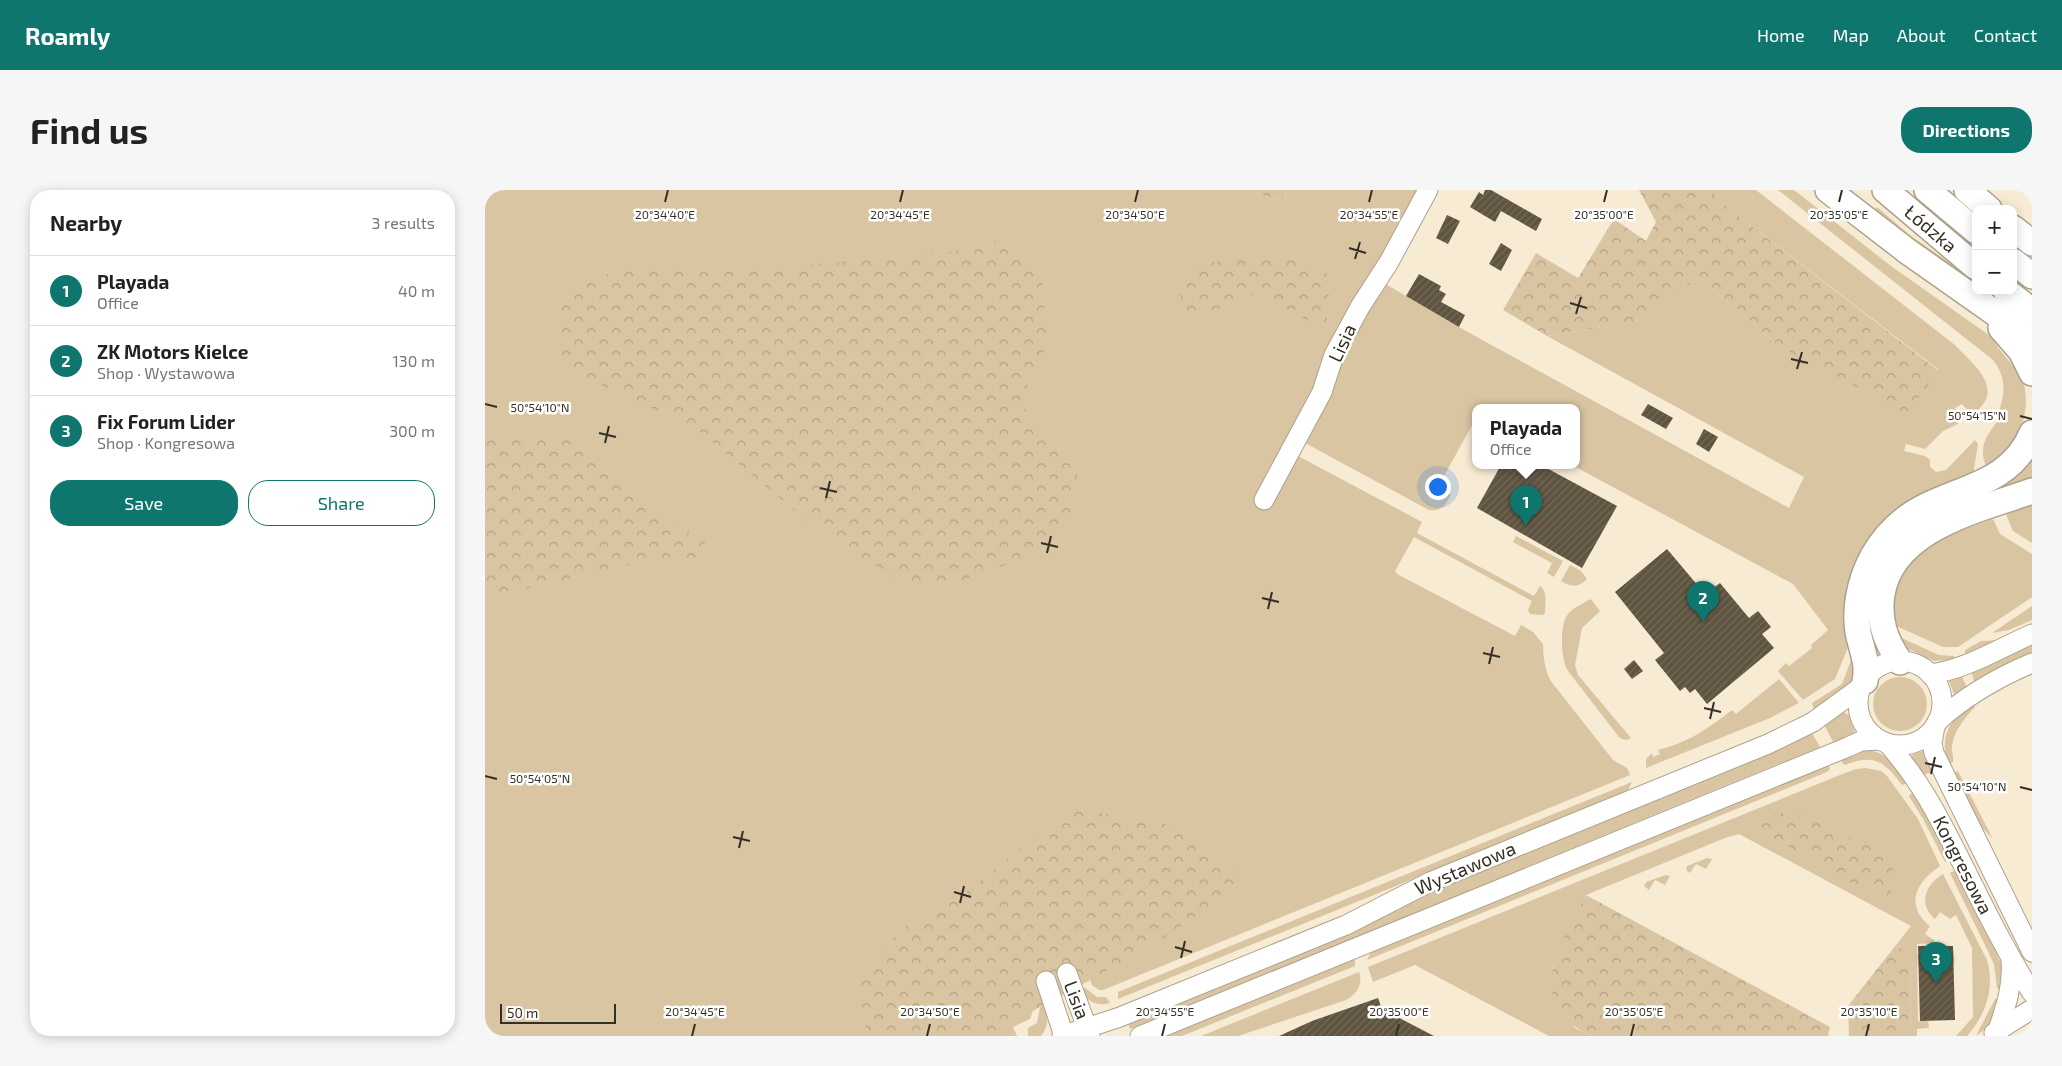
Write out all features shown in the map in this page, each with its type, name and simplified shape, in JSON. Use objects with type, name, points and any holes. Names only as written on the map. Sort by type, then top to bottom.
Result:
[{"type":"main road","points":[[1828,190],[1907,251],[2032,339]]},
{"type":"main road","name":"Łódzka","points":[[1885,190],[1972,264]]},
{"type":"main road","name":"Łódzka","points":[[1927,190],[1972,228]]},
{"type":"main road","points":[[1967,190],[1984,205]]},
{"type":"main road","points":[[2017,231],[2032,243]]},
{"type":"main road","points":[[2017,264],[2032,276]]},
{"type":"main road","points":[[2011,295],[2032,311]]},
{"type":"main road","points":[[1972,298],[2021,351],[2032,373]]},
{"type":"main road","points":[[1900,662],[1891,649],[1881,625],[1883,589],[1897,561],[1945,510],[2008,467],[2028,444],[2032,433]]},
{"type":"main road","points":[[1863,684],[1865,658],[1859,633],[1857,605],[1860,588],[1868,566],[1881,542],[1901,522],[1921,509],[1945,510],[2026,493]]},
{"type":"street","name":"Lisia","points":[[1264,500],[1322,392],[1335,354],[1359,307],[1389,262],[1428,190]]},
{"type":"street","points":[[1930,674],[1963,665],[2032,634]]},
{"type":"street","points":[[1936,724],[1941,708],[1941,693],[1930,674],[1913,664],[1900,662],[1884,665],[1870,674],[1863,684],[1858,704],[1867,728],[1884,741],[1905,744],[1914,742],[1929,733],[1956,705],[1982,688],[2032,663]]},
{"type":"street","name":"Wystawowa","points":[[1063,1036],[1089,1032],[1120,1017],[1345,925],[1430,882],[1789,734],[1832,710],[1863,684]]},
{"type":"street","name":"Kongresowa","points":[[1936,724],[1932,743],[1934,752],[2032,952]]},
{"type":"street","name":"Wystawowa","points":[[1140,1036],[1861,741],[1884,741]]},
{"type":"street","name":"Kongresowa","points":[[1884,741],[1905,763],[1933,804],[2011,960],[2032,993]]},
{"type":"street","points":[[1994,1033],[2009,998],[2012,980],[2011,960]]},
{"type":"street","name":"Lisia","points":[[1067,973],[1089,1032]]},
{"type":"street","name":"Lisia","points":[[1046,981],[1063,1036]]},
{"type":"street","points":[[1994,1033],[2032,1009]]},
{"type":"green space","points":[[485,190],[1244,190],[1285,201],[1287,190],[1422,190],[1382,282],[1466,331],[1789,508],[1804,477],[1547,336],[1645,320],[1699,277],[1779,346],[1939,370],[1731,210],[1709,190],[1756,190],[1955,345],[1984,378],[1987,396],[1982,406],[1972,415],[1962,404],[1955,408],[1960,418],[1958,424],[1943,431],[1925,449],[1906,444],[1904,451],[1925,456],[1930,460],[1930,467],[1936,472],[1946,470],[1975,440],[1978,444],[1974,475],[1927,491],[1903,504],[1887,516],[1869,538],[1858,558],[1849,581],[1845,609],[1849,645],[1835,679],[1803,700],[1778,671],[1786,663],[1789,666],[1812,648],[1811,645],[1828,630],[1793,584],[1579,469],[1580,404],[1472,404],[1472,425],[1438,487],[1451,495],[1445,505],[1437,510],[1429,510],[1305,443],[1298,456],[1422,522],[1417,533],[1534,596],[1540,586],[1543,589],[1545,613],[1543,615],[1530,614],[1528,610],[1532,601],[1414,537],[1395,571],[1397,574],[1515,636],[1521,625],[1533,632],[1543,644],[1543,654],[1550,680],[1613,760],[1627,768],[1630,775],[1103,990],[1099,990],[1092,985],[1085,966],[1025,991],[1033,1011],[1030,1019],[1013,1027],[1017,1036],[485,1036]]},
{"type":"green space","points":[[1244,190],[1287,190],[1285,201]]},
{"type":"green space","points":[[1639,190],[1710,190],[1731,210],[1939,371],[1907,414],[1779,346],[1699,277],[1646,320],[1547,336],[1503,310],[1536,253],[1578,278],[1614,219],[1646,241],[1656,222]]},
{"type":"green space","points":[[1778,190],[1794,190],[1891,266],[1993,338],[2022,378],[2026,399],[2023,422],[2019,433],[2008,452],[2000,459],[1986,466],[1983,452],[1989,433],[2002,416],[1998,413],[2003,385],[2000,372],[1993,360]]},
{"type":"green space","points":[[1877,207],[1911,236],[1972,278],[1972,288],[1879,221],[1874,211]]},
{"type":"green space","points":[[1008,238],[1042,279],[1047,345],[1020,401],[1044,436],[1078,470],[1073,510],[1040,552],[965,580],[904,583],[817,529],[695,428],[562,367],[561,293],[623,268],[718,273],[957,251]]},
{"type":"green space","points":[[1250,257],[1304,261],[1330,276],[1326,330],[1257,293],[1191,321],[1176,285],[1193,265]]},
{"type":"green space","points":[[1981,295],[1995,295],[2032,323],[2032,332]]},
{"type":"green space","points":[[485,432],[507,436],[566,436],[604,468],[624,492],[705,542],[697,566],[654,559],[545,585],[485,595]]},
{"type":"green space","points":[[2032,451],[2032,481],[1945,515],[1918,530],[1896,548],[1881,571],[1873,600],[1875,635],[1869,637],[1866,612],[1870,586],[1875,570],[1890,545],[1908,528],[1930,515],[1997,486],[2016,471]]},
{"type":"green space","points":[[2032,504],[2032,543],[2013,531],[2006,514]]},
{"type":"green space","points":[[1993,519],[2000,534],[2032,554],[2032,597],[1958,647],[1943,647],[1894,625],[1895,600],[1900,580],[1908,565],[1920,552],[1952,534]]},
{"type":"green space","points":[[1516,536],[1563,561],[1554,577],[1547,573],[1552,563],[1513,542]]},
{"type":"green space","points":[[1570,565],[1581,571],[1587,579],[1575,586],[1561,581]]},
{"type":"green space","points":[[1591,599],[1600,611],[1582,628],[1575,665],[1578,675],[1631,738],[1628,740],[1619,737],[1568,671],[1564,659],[1562,634],[1565,619],[1573,609]]},
{"type":"green space","points":[[2032,606],[2032,620],[2009,630],[1992,633]]},
{"type":"green space","points":[[1897,636],[1939,655],[1954,656],[1955,658],[1934,661],[1906,648]]},
{"type":"green space","points":[[2001,640],[1965,654],[1965,650],[1981,641]]},
{"type":"green space","points":[[2032,645],[2032,653],[2014,660],[1974,681],[1971,670]]},
{"type":"green space","points":[[1853,655],[1856,675],[1851,684],[1814,711],[1812,703],[1842,684]]},
{"type":"green space","points":[[1961,674],[1967,688],[1954,694],[1949,681]]},
{"type":"green space","points":[[1900,677],[1910,679],[1919,685],[1925,694],[1927,704],[1925,714],[1919,723],[1910,729],[1900,731],[1890,729],[1881,723],[1875,714],[1873,704],[1875,694],[1881,685],[1890,679]]},
{"type":"green space","points":[[1779,679],[1799,703],[1770,718],[1646,768],[1646,759],[1652,753],[1653,757],[1660,754],[1658,750],[1695,736],[1732,710],[1736,714]]},
{"type":"green space","points":[[1974,705],[1975,707],[1955,735],[1952,748],[1953,762],[1949,764],[1945,746],[1948,729],[1958,715]]},
{"type":"green space","points":[[1843,712],[1849,715],[1855,733],[1834,743],[1824,725]]},
{"type":"green space","points":[[1812,733],[1820,747],[1130,1029],[1128,1024],[1355,932],[1409,902],[1450,884],[1774,752]]},
{"type":"green space","points":[[1869,750],[1882,754],[1887,758],[1908,783],[1902,785],[1890,770],[1878,762],[1864,760],[1843,764],[1841,759]]},
{"type":"green space","points":[[1923,751],[1933,771],[1924,775],[1911,757],[1913,754]]},
{"type":"green space","points":[[1828,765],[1830,769],[1827,772],[1367,960],[1371,952]]},
{"type":"green space","points":[[1866,768],[1881,771],[1887,776],[1918,819],[1940,866],[1919,886],[1916,894],[1917,910],[1930,926],[1925,934],[1934,940],[1934,943],[1917,944],[1918,1021],[1928,1021],[1929,1028],[1917,1029],[1917,1036],[1911,1036],[1910,956],[1896,945],[1911,926],[1739,834],[1586,895],[1574,917],[1553,967],[1575,1028],[1592,1036],[1549,1036],[1415,965],[1373,982],[1368,967],[1840,775],[1856,769]]},
{"type":"green space","points":[[1958,771],[1993,839],[1976,821],[1954,773]]},
{"type":"green space","points":[[1632,782],[1627,792],[1118,999],[1118,992]]},
{"type":"green space","points":[[1914,791],[1952,859],[1945,862],[1909,796]]},
{"type":"green space","points":[[1070,808],[1165,824],[1249,879],[1148,949],[986,1036],[947,1036],[929,1032],[917,1036],[867,1036],[858,979],[901,929],[959,898]]},
{"type":"green space","points":[[1789,810],[1883,852],[1894,871],[1894,882],[1887,902],[1880,900],[1877,893],[1854,884],[1756,828],[1758,822]]},
{"type":"green space","points":[[1707,858],[1712,859],[1706,869],[1696,864],[1690,873],[1686,870],[1687,866]]},
{"type":"green space","points":[[1956,870],[2002,965],[2002,991],[1997,988],[1994,964],[1950,873]]},
{"type":"green space","points":[[1943,874],[1987,960],[1989,970],[1989,991],[1984,1010],[1967,1036],[1956,1036],[1973,1017],[1972,948],[1956,915],[1950,919],[1940,912],[1935,919],[1929,913],[1925,901],[1928,889],[1932,883]]},
{"type":"green space","points":[[1666,875],[1670,876],[1665,885],[1655,880],[1649,890],[1644,886],[1646,882]]},
{"type":"green space","points":[[1586,895],[1830,1027],[1828,1036],[1592,1036],[1582,1031],[1573,1024],[1553,995],[1551,985],[1561,944]]},
{"type":"green space","points":[[1896,945],[1910,955],[1911,1036],[1849,1036],[1848,1006]]},
{"type":"green space","points":[[1352,959],[1355,960],[1355,966],[1182,1036],[1164,1036]]},
{"type":"green space","points":[[1359,972],[1359,988],[1346,1000],[1238,1036],[1201,1036]]},
{"type":"green space","points":[[1085,988],[1097,997],[1106,997],[1110,1003],[1096,1004],[1092,1002],[1080,990]]},
{"type":"green space","points":[[1995,999],[2000,999],[1994,1015],[1985,1029],[1976,1036]]},
{"type":"green space","points":[[1046,1004],[1047,1021],[1044,1032],[1041,1036],[1028,1036],[1028,1028],[1037,1023],[1040,1007]]},
{"type":"building","points":[[1485,190],[1491,190],[1542,219],[1536,231],[1501,211],[1495,222],[1470,207],[1479,192],[1483,195]]},
{"type":"building","points":[[1447,215],[1460,221],[1448,244],[1436,238]]},
{"type":"building","points":[[1501,243],[1512,250],[1501,271],[1489,264]]},
{"type":"building","points":[[1419,274],[1441,286],[1439,290],[1446,294],[1441,302],[1465,315],[1459,327],[1406,296]]},
{"type":"building","points":[[1648,404],[1673,418],[1666,429],[1641,415]]},
{"type":"building","points":[[1704,429],[1718,437],[1709,452],[1696,444]]},
{"type":"building","points":[[1499,469],[1548,469],[1617,506],[1582,568],[1477,508]]},
{"type":"building","points":[[1667,549],[1705,594],[1720,583],[1749,618],[1758,611],[1771,627],[1762,634],[1774,648],[1707,704],[1695,689],[1690,693],[1685,687],[1680,691],[1655,660],[1664,653],[1615,592]]},
{"type":"building","points":[[1634,660],[1643,671],[1632,679],[1624,669]]},
{"type":"building","points":[[1918,946],[1953,946],[1955,1020],[1920,1021]]},
{"type":"building","points":[[1378,998],[1382,1009],[1434,1036],[1279,1036],[1312,1021]]},
{"type":"place","name":"Playada","points":[[1526,526]]},
{"type":"place","name":"ZK Motors Kielce","points":[[1703,622]]},
{"type":"place","name":"Fix Forum Lider","points":[[1936,983]]}]
